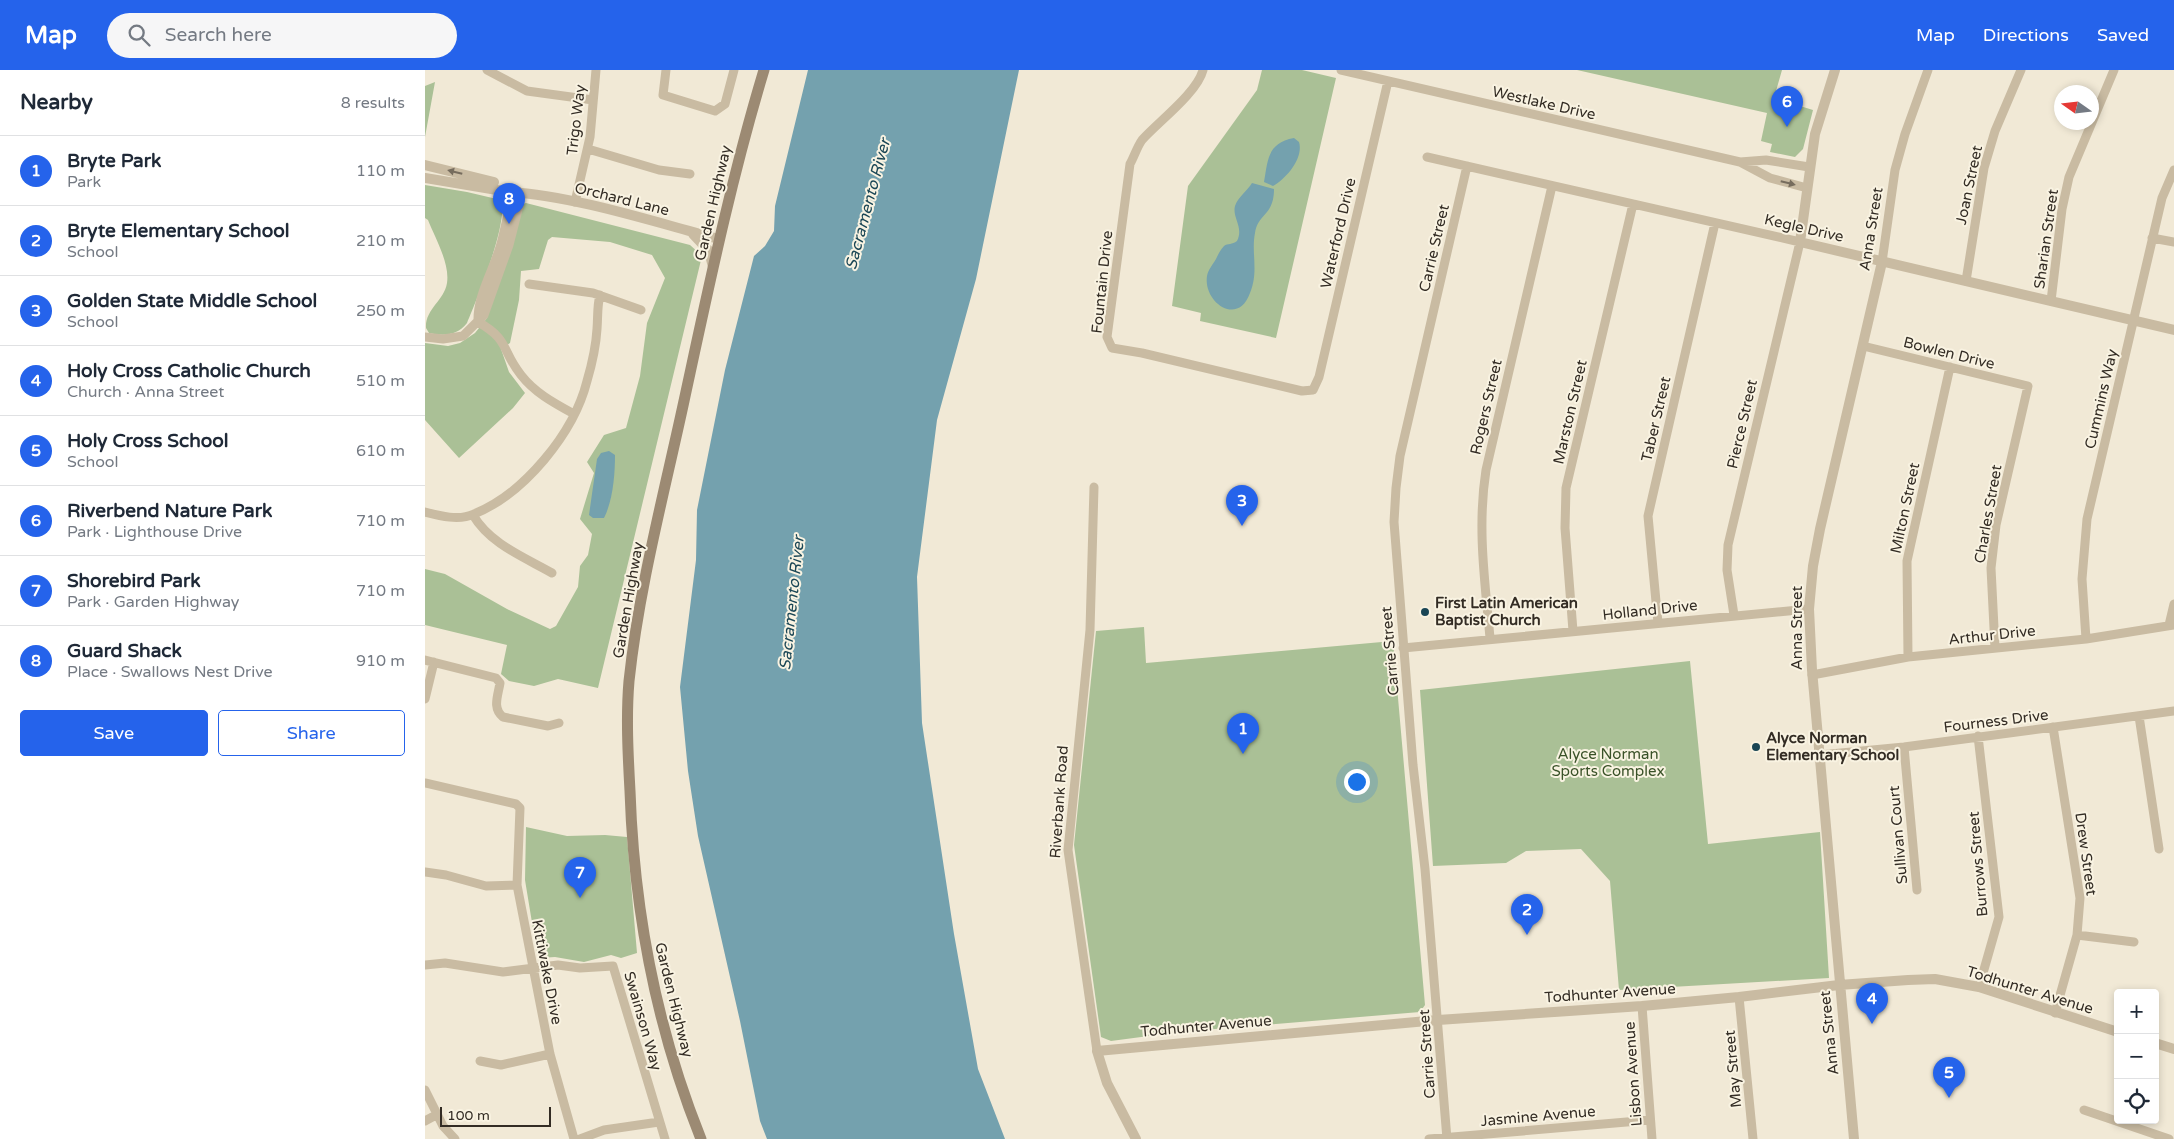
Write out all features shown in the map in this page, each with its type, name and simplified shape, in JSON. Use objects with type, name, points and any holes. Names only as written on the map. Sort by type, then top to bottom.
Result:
[{"type":"main road","name":"Garden Highway","points":[[701,1139],[667,1041],[643,942],[633,861],[628,757],[629,694],[641,603],[719,239],[764,70]]},
{"type":"street","points":[[487,70],[527,91],[593,100]]},
{"type":"street","name":"Trigo Way","points":[[575,202],[588,149],[596,70]]},
{"type":"street","points":[[666,70],[663,96],[715,111],[722,108],[725,104],[735,70]]},
{"type":"street","name":"Fountain Drive","points":[[1203,70],[1201,77],[1177,106],[1141,142],[1130,164],[1107,337],[1112,348],[1142,353],[1302,391],[1313,390]]},
{"type":"street","name":"Westlake Drive","points":[[1341,70],[1740,162],[1773,162],[1809,167]]},
{"type":"street","points":[[1800,242],[1815,134],[1835,70]]},
{"type":"street","name":"Anna Street","points":[[1854,1139],[1839,985],[1809,609],[1813,566],[1820,529],[1882,262],[1895,170],[1905,134],[1928,70]]},
{"type":"street","name":"Joan Street","points":[[1965,281],[1984,168],[1995,131],[2021,70]]},
{"type":"street","name":"Sharian Street","points":[[2051,301],[2062,209],[2069,178],[2114,70]]},
{"type":"street","name":"Waterford Drive","points":[[1313,390],[1319,378],[1388,81]]},
{"type":"street","points":[[588,149],[659,170],[690,174]]},
{"type":"street","name":"Kegle Drive","points":[[1427,157],[2174,330]]},
{"type":"street","name":"Westlake Drive","points":[[1740,162],[1770,178],[1807,188]]},
{"type":"street","points":[[1770,178],[1773,162]]},
{"type":"street","name":"Orchard Lane","points":[[425,164],[510,186],[518,191]]},
{"type":"street","name":"Carrie Street","points":[[1447,1138],[1438,1020],[1403,648],[1394,522],[1397,473],[1467,166]]},
{"type":"street","name":"Cummins Way","points":[[2086,639],[2082,579],[2087,519],[2162,198],[2174,170]]},
{"type":"street","name":"Orchard Lane","points":[[425,178],[509,192],[518,191],[575,202],[719,239]]},
{"type":"street","name":"Rogers Street","points":[[1490,638],[1480,534],[1481,501],[1488,460],[1552,186]]},
{"type":"street","points":[[425,336],[453,339],[463,336],[477,322],[477,312],[481,298],[501,244],[512,200],[518,191]]},
{"type":"street","name":"Marston Street","points":[[1573,631],[1565,528],[1566,488],[1633,204]]},
{"type":"street","name":"Taber Street","points":[[1658,624],[1648,516],[1715,223]]},
{"type":"street","points":[[688,231],[708,249],[713,267]]},
{"type":"street","points":[[2153,238],[2174,242]]},
{"type":"street","name":"Pierce Street","points":[[1733,615],[1727,570],[1728,545],[1800,242]]},
{"type":"street","points":[[529,284],[573,288],[600,294],[641,310]]},
{"type":"street","points":[[425,512],[453,517],[473,515],[511,490],[543,461],[564,432],[587,383],[595,349],[600,294]]},
{"type":"street","points":[[477,322],[499,336],[520,373],[535,390],[574,414]]},
{"type":"street","name":"Bowlen Drive","points":[[1863,346],[2028,386]]},
{"type":"street","name":"Milton Street","points":[[1908,658],[1907,561],[1950,367]]},
{"type":"street","name":"Charles Street","points":[[1995,648],[1991,568],[1996,525],[2028,386]]},
{"type":"street","name":"Riverbank Road","points":[[1094,487],[1090,630],[1068,850],[1097,1051],[1107,1083],[1136,1139]]},
{"type":"street","points":[[473,515],[480,528],[492,538],[552,573]]},
{"type":"street","points":[[2171,625],[2174,604]]},
{"type":"street","name":"Holland Drive","points":[[1403,648],[1490,638],[1809,609]]},
{"type":"street","name":"Arthur Drive","points":[[1813,675],[1908,658],[2086,639],[2171,625]]},
{"type":"street","points":[[425,699],[429,661],[495,678],[500,684],[496,707],[497,712],[503,717],[548,726],[559,723]]},
{"type":"street","name":"Fourness Drive","points":[[1821,755],[1904,747],[2174,712]]},
{"type":"street","points":[[2139,716],[2159,849]]},
{"type":"street","name":"Drew Street","points":[[2053,727],[2080,898],[2077,935],[2055,1013]]},
{"type":"street","name":"Burrows Street","points":[[1978,736],[1999,917],[1979,987]]},
{"type":"street","name":"Sullivan Court","points":[[1904,747],[1917,890]]},
{"type":"street","name":"Kittiwake Drive","points":[[425,783],[506,802],[520,808],[517,885],[531,968],[550,1054],[574,1139]]},
{"type":"street","points":[[425,872],[447,875],[486,886],[517,885]]},
{"type":"street","points":[[2077,935],[2134,942]]},
{"type":"street","name":"Swainson Way","points":[[425,965],[445,963],[503,972],[558,965],[581,968],[613,966],[659,1122]]},
{"type":"street","name":"Todhunter Avenue","points":[[1097,1051],[1438,1020],[1642,1006],[1839,985],[1935,979],[1979,987],[2114,1031]]},
{"type":"street","name":"May Street","points":[[1739,997],[1753,1139]]},
{"type":"street","name":"Lisbon Avenue","points":[[1642,1006],[1652,1139]]},
{"type":"street","points":[[2159,1044],[2174,1049]]},
{"type":"street","points":[[480,1061],[501,1064],[550,1054]]},
{"type":"street","points":[[425,1090],[436,1115],[455,1139]]},
{"type":"street","points":[[2084,1110],[2169,1139]]},
{"type":"street","points":[[425,1120],[436,1115]]},
{"type":"street","name":"Jasmine Avenue","points":[[1429,1139],[1650,1120]]},
{"type":"street","points":[[580,1139],[604,1130],[659,1122],[665,1139]]},
{"type":"green space","points":[[1262,70],[1302,70],[1336,78],[1276,338],[1200,321],[1201,313],[1172,306],[1188,186],[1257,90]]},
{"type":"green space","points":[[1577,70],[1782,70],[1774,98],[1813,110],[1803,149],[1795,157],[1770,152],[1772,144],[1761,141],[1767,113]]},
{"type":"green space","points":[[435,82],[425,137],[425,86]]},
{"type":"green space","points":[[425,185],[501,200],[502,211],[496,242],[478,297],[467,323],[455,333],[450,334],[429,333],[426,328],[428,315],[445,289],[447,275],[441,251],[428,220],[425,218]]},
{"type":"green space","points":[[526,203],[690,245],[699,253],[701,260],[598,688],[558,679],[534,686],[509,681],[501,674],[507,645],[425,625],[425,569],[445,574],[507,609],[550,629],[556,626],[578,587],[580,566],[588,555],[592,534],[580,519],[594,473],[587,462],[604,435],[626,428],[640,376],[647,323],[665,278],[652,255],[610,242],[552,237],[548,240],[539,269],[521,271],[519,300],[510,343],[501,349],[509,372],[525,393],[513,408],[459,458],[425,420],[425,343],[448,346],[460,343],[475,333],[487,318],[523,204]]},
{"type":"green space","points":[[1144,627],[1146,663],[1393,641],[1425,1005],[1420,1012],[1179,1032],[1111,1041],[1101,1037],[1074,845],[1096,631]]},
{"type":"green space","name":"Alyce Norman Sports Complex","points":[[1690,661],[1708,844],[1820,832],[1829,978],[1619,990],[1610,881],[1581,849],[1526,851],[1506,863],[1433,866],[1420,690]]},
{"type":"green space","points":[[526,827],[567,836],[605,835],[627,837],[637,953],[621,958],[611,955],[584,962],[555,957],[540,958],[537,953],[525,880]]},
{"type":"water","name":"Sacramento River","points":[[808,70],[1019,70],[976,279],[937,420],[917,577],[922,723],[954,934],[978,1069],[1005,1139],[767,1139],[760,1121],[740,1021],[698,836],[688,771],[680,687],[696,560],[697,510],[725,370],[754,256],[765,246],[774,231],[775,206]]},
{"type":"water","points":[[1294,138],[1299,142],[1300,148],[1293,167],[1273,186],[1264,182],[1268,160],[1274,148],[1285,140]]},
{"type":"water","points":[[1252,183],[1274,189],[1273,198],[1269,210],[1259,221],[1255,233],[1254,277],[1250,293],[1245,303],[1238,308],[1230,309],[1216,302],[1210,294],[1207,286],[1207,276],[1209,269],[1223,248],[1237,241],[1239,227],[1235,215],[1235,206]]},
{"type":"water","points":[[609,451],[615,455],[611,495],[604,518],[593,518],[589,515],[597,459],[601,453]]},
{"type":"place","name":"Riverbend Nature Park","points":[[1787,127]]},
{"type":"place","name":"Guard Shack","points":[[509,224]]},
{"type":"place","name":"Golden State Middle School","points":[[1242,526]]},
{"type":"place","name":"First Latin American Baptist Church","points":[[1425,612]]},
{"type":"place","name":"Alyce Norman Elementary School","points":[[1756,747]]},
{"type":"place","name":"Bryte Park","points":[[1243,754]]},
{"type":"place","name":"Shorebird Park","points":[[580,898]]},
{"type":"place","name":"Bryte Elementary School","points":[[1527,935]]},
{"type":"place","name":"Holy Cross Catholic Church","points":[[1872,1024]]},
{"type":"place","name":"Holy Cross School","points":[[1949,1098]]}]
